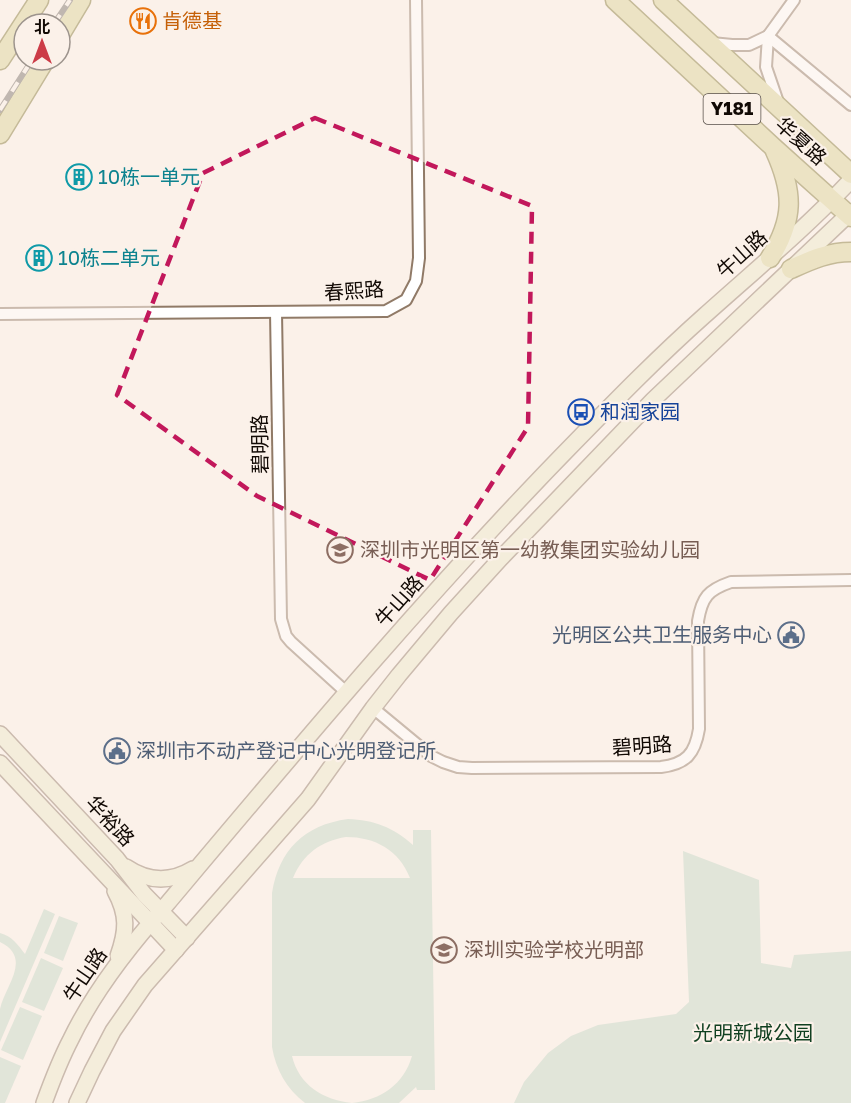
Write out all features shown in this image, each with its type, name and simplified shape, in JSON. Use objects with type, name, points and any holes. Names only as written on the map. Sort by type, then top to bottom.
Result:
[{"type":"main road","points":[[0,60],[39,0]]},
{"type":"main road","points":[[72,15],[81,0]]},
{"type":"main road","name":"华夏路","points":[[615,0],[773,147],[850,214]]},
{"type":"main road","name":"华夏路","points":[[663,0],[851,174]]},
{"type":"main road","points":[[0,134],[38,72]]},
{"type":"main road","points":[[770,258],[785,232],[789,206],[784,174],[773,147]]},
{"type":"main road","points":[[791,269],[818,257],[851,252]]},
{"type":"street","name":"春熙路","points":[[0,314],[386,310],[406,300],[416,281],[419,258],[416,0]]},
{"type":"street","points":[[708,42],[749,45],[768,36],[794,0]]},
{"type":"street","points":[[768,36],[851,105]]},
{"type":"street","points":[[768,36],[766,68],[781,110]]},
{"type":"street","name":"牛山路","points":[[44,1103],[71,1039],[109,975],[136,939],[346,692],[509,509],[570,447],[703,317],[833,200],[851,180]]},
{"type":"street","points":[[77,1103],[102,1051],[145,985],[308,799],[373,708],[451,613],[653,400],[850,214]]},
{"type":"street","name":"碧明路","points":[[276,312],[281,619],[286,636],[291,642],[346,692]]},
{"type":"street","name":"碧明路","points":[[373,708],[431,756],[458,767],[674,765],[684,761],[692,753],[697,743],[699,729],[698,621],[700,608],[710,592],[731,582],[851,580]]},
{"type":"street","name":"华裕路","points":[[0,734],[117,860],[144,894],[155,917],[176,950]]},
{"type":"street","name":"华裕路","points":[[0,763],[104,873],[155,917],[187,938]]},
{"type":"street","points":[[117,860],[138,874],[150,879],[161,880],[182,875],[204,860]]},
{"type":"street","points":[[104,873],[120,900],[125,920],[122,945],[109,975]]},
{"type":"highlighted area","points":[[315,118],[532,206],[528,427],[430,580],[257,496],[117,395],[203,173]]},
{"type":"green space","points":[[348,819],[375,823],[398,833],[413,845],[413,830],[431,830],[435,1090],[417,1090],[416,1087],[399,1103],[352,1103],[305,1103],[287,1085],[279,1071],[272,1047],[272,893],[275,878],[288,852],[296,842],[306,834],[332,822]],"holes":[[[346,837],[367,839],[393,853],[410,878],[293,878],[302,862],[321,845]],[[292,1056],[412,1056],[403,1075],[390,1089],[363,1101],[352,1103],[322,1094],[306,1083],[295,1066]]]},
{"type":"green space","name":"光明新城公园","points":[[683,851],[759,880],[761,963],[791,968],[794,955],[851,951],[851,1103],[514,1103],[524,1082],[548,1053],[571,1036],[598,1025],[676,1014],[689,1002]]},
{"type":"green space","points":[[44,909],[55,914],[0,1042],[0,1009],[16,964],[15,956],[10,949],[0,942],[0,933],[17,944],[25,954]]},
{"type":"green space","points":[[59,916],[78,923],[63,961],[44,953]]},
{"type":"green space","points":[[41,958],[63,968],[44,1011],[22,1002]]},
{"type":"green space","points":[[20,1007],[42,1016],[23,1060],[1,1050]]},
{"type":"green space","points":[[0,1057],[21,1066],[5,1103],[0,1103]]},
{"type":"railway","points":[[62,12],[70,0]]},
{"type":"railway","points":[[0,110],[24,72]]},
{"type":"place","name":"肯德基","points":[[143,21]]},
{"type":"place","name":"10栋一单元","points":[[79,177]]},
{"type":"place","name":"10栋二单元","points":[[39,258]]},
{"type":"place","name":"和润家园","points":[[581,412]]},
{"type":"place","name":"深圳市光明区第一幼教集团实验幼儿园","points":[[340,550]]},
{"type":"place","name":"光明区公共卫生服务中心","points":[[791,635]]},
{"type":"place","name":"深圳市不动产登记中心光明登记所","points":[[117,751]]},
{"type":"place","name":"深圳实验学校光明部","points":[[444,950]]}]
